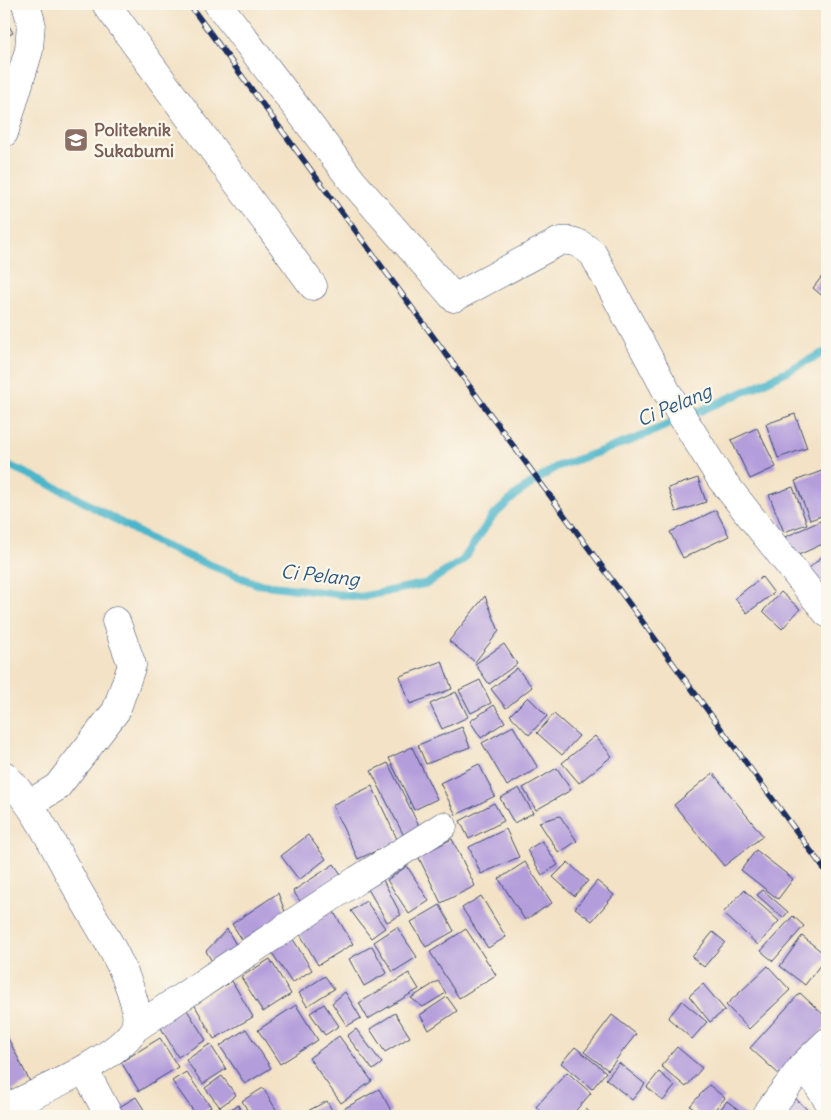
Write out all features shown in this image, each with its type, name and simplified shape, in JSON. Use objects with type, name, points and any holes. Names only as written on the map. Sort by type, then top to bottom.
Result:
[{"type":"street","points":[[4,133],[29,50],[31,22],[26,4]]},
{"type":"street","points":[[106,4],[313,286]]},
{"type":"street","points":[[218,4],[353,182],[454,298],[560,241],[576,242],[593,254],[668,392],[721,479],[827,613]]},
{"type":"street","points":[[29,804],[57,787],[116,711],[132,665],[116,621]]},
{"type":"street","points":[[4,775],[29,804],[116,956],[133,998],[137,1016],[134,1029]]},
{"type":"street","points":[[4,1109],[84,1069],[126,1040],[134,1029],[442,826]]},
{"type":"street","points":[[765,1116],[804,1064],[827,1042]]},
{"type":"street","points":[[804,1064],[827,1099]]},
{"type":"street","points":[[84,1069],[109,1116]]},
{"type":"building","points":[[4,4],[9,10],[4,12]]},
{"type":"building","points":[[4,17],[13,33],[4,38]]},
{"type":"building","points":[[827,270],[827,300],[813,288]]},
{"type":"building","points":[[795,414],[807,448],[778,458],[766,424]]},
{"type":"building","points":[[757,428],[776,467],[750,479],[731,440]]},
{"type":"building","points":[[827,469],[827,514],[810,520],[795,481]]},
{"type":"building","points":[[698,478],[706,502],[676,512],[668,488]]},
{"type":"building","points":[[793,487],[807,524],[784,532],[769,495]]},
{"type":"building","points":[[716,510],[729,536],[683,558],[670,532]]},
{"type":"building","points":[[827,518],[827,542],[794,557],[785,537]]},
{"type":"building","points":[[827,552],[827,586],[822,590],[807,570]]},
{"type":"building","points":[[762,577],[774,593],[747,613],[735,598]]},
{"type":"building","points":[[781,592],[800,609],[782,629],[763,611]]},
{"type":"building","points":[[485,596],[499,631],[475,662],[449,641]]},
{"type":"building","points":[[504,644],[517,664],[489,684],[475,664]]},
{"type":"building","points":[[442,661],[452,689],[410,704],[400,676]]},
{"type":"building","points":[[517,668],[532,687],[506,708],[491,689]]},
{"type":"building","points":[[480,680],[491,703],[471,713],[459,690]]},
{"type":"building","points":[[456,692],[468,717],[442,729],[430,704]]},
{"type":"building","points":[[528,697],[547,716],[529,735],[510,715]]},
{"type":"building","points":[[494,705],[505,722],[481,738],[470,721]]},
{"type":"building","points":[[554,714],[579,736],[562,755],[537,733]]},
{"type":"building","points":[[513,726],[538,768],[507,786],[482,743]]},
{"type":"building","points":[[462,727],[470,747],[426,764],[418,745]]},
{"type":"building","points":[[595,736],[612,756],[579,783],[562,763]]},
{"type":"building","points":[[412,747],[437,799],[414,810],[389,758]]},
{"type":"building","points":[[388,763],[421,830],[405,838],[371,771]]},
{"type":"building","points":[[479,764],[495,796],[456,815],[440,783]]},
{"type":"building","points":[[557,768],[571,790],[536,810],[523,788]]},
{"type":"building","points":[[713,773],[763,836],[724,866],[674,805]]},
{"type":"building","points":[[372,786],[398,841],[358,859],[332,805]]},
{"type":"building","points":[[519,788],[533,813],[514,823],[500,798]]},
{"type":"building","points":[[494,803],[504,821],[469,839],[460,821]]},
{"type":"building","points":[[560,816],[577,841],[559,853],[539,822]]},
{"type":"building","points":[[506,829],[519,857],[481,874],[469,847]]},
{"type":"building","points":[[308,835],[326,859],[299,880],[281,856]]},
{"type":"building","points":[[452,839],[475,886],[441,903],[418,856]]},
{"type":"building","points":[[542,841],[558,865],[542,875],[527,850]]},
{"type":"building","points":[[756,850],[793,879],[778,899],[741,870]]},
{"type":"building","points":[[525,862],[552,903],[525,920],[499,879]]},
{"type":"building","points":[[568,862],[588,881],[574,896],[553,877]]},
{"type":"building","points":[[334,864],[345,880],[304,907],[293,891]]},
{"type":"building","points":[[407,866],[429,901],[409,914],[387,880]]},
{"type":"building","points":[[383,880],[401,915],[387,922],[368,889]]},
{"type":"building","points":[[597,881],[614,895],[592,921],[575,908]]},
{"type":"building","points":[[744,890],[779,921],[758,945],[723,913]]},
{"type":"building","points":[[763,890],[788,912],[783,918],[757,895]]},
{"type":"building","points":[[278,893],[287,917],[245,944],[232,924]]},
{"type":"building","points":[[481,896],[506,937],[488,948],[462,908]]},
{"type":"building","points":[[366,901],[385,928],[371,938],[351,911]]},
{"type":"building","points":[[440,905],[454,931],[426,947],[411,922]]},
{"type":"building","points":[[332,909],[353,944],[318,965],[297,929]]},
{"type":"building","points":[[793,916],[804,926],[773,961],[761,951]]},
{"type":"building","points":[[397,927],[417,957],[393,972],[374,942]]},
{"type":"building","points":[[227,929],[239,950],[214,965],[206,951]]},
{"type":"building","points":[[466,929],[496,975],[459,998],[430,952]]},
{"type":"building","points":[[713,932],[725,942],[704,967],[692,957]]},
{"type":"building","points":[[291,936],[312,970],[292,983],[270,950]]},
{"type":"building","points":[[802,936],[827,956],[805,985],[780,966]]},
{"type":"building","points":[[372,946],[387,973],[364,986],[349,959]]},
{"type":"building","points":[[270,959],[291,994],[263,1012],[241,977]]},
{"type":"building","points":[[768,966],[790,990],[749,1029],[726,1005]]},
{"type":"building","points":[[409,973],[419,989],[368,1019],[359,1003]]},
{"type":"building","points":[[325,976],[334,989],[307,1006],[299,993]]},
{"type":"building","points":[[232,981],[253,1017],[214,1039],[194,1004]]},
{"type":"building","points":[[438,981],[446,993],[423,1007],[411,998]]},
{"type":"building","points":[[703,984],[725,1010],[710,1022],[689,996]]},
{"type":"building","points":[[345,992],[361,1018],[347,1026],[332,1003]]},
{"type":"building","points":[[800,993],[827,1018],[827,1025],[781,1076],[750,1048]]},
{"type":"building","points":[[447,997],[457,1011],[429,1030],[420,1015]]},
{"type":"building","points":[[682,1001],[707,1022],[692,1039],[668,1018]]},
{"type":"building","points":[[324,1004],[339,1026],[325,1035],[310,1013]]},
{"type":"building","points":[[296,1005],[318,1040],[280,1064],[258,1030]]},
{"type":"building","points":[[185,1007],[206,1040],[178,1057],[158,1023]]},
{"type":"building","points":[[395,1013],[410,1037],[385,1052],[370,1029]]},
{"type":"building","points":[[612,1015],[636,1034],[608,1070],[584,1052]]},
{"type":"building","points":[[246,1029],[271,1068],[245,1084],[220,1046]]},
{"type":"building","points":[[356,1029],[382,1063],[373,1070],[347,1036]]},
{"type":"building","points":[[4,1030],[30,1082],[4,1095]]},
{"type":"building","points":[[339,1036],[372,1081],[341,1103],[309,1058]]},
{"type":"building","points":[[160,1038],[178,1067],[139,1091],[121,1062]]},
{"type":"building","points":[[210,1044],[226,1069],[203,1084],[186,1060]]},
{"type":"building","points":[[575,1047],[606,1072],[592,1089],[561,1063]]},
{"type":"building","points":[[677,1047],[702,1068],[686,1087],[661,1066]]},
{"type":"building","points":[[827,1054],[827,1082],[813,1069]]},
{"type":"building","points":[[619,1063],[645,1084],[632,1100],[606,1079]]},
{"type":"building","points":[[186,1072],[211,1107],[197,1116],[172,1081]]},
{"type":"building","points":[[567,1072],[591,1093],[571,1116],[546,1116],[536,1107]]},
{"type":"building","points":[[659,1072],[675,1086],[663,1101],[647,1087]]},
{"type":"building","points":[[222,1076],[236,1095],[220,1107],[205,1088]]},
{"type":"building","points":[[709,1085],[725,1098],[709,1116],[702,1116],[690,1106]]},
{"type":"building","points":[[263,1088],[280,1116],[251,1116],[242,1101]]},
{"type":"building","points":[[379,1089],[392,1112],[385,1116],[343,1116],[340,1111]]},
{"type":"building","points":[[136,1097],[148,1116],[113,1116],[111,1112]]},
{"type":"building","points":[[795,1098],[813,1115],[777,1116]]},
{"type":"building","points":[[327,1101],[335,1116],[298,1116]]},
{"type":"building","points":[[727,1101],[747,1116],[715,1116]]},
{"type":"building","points":[[238,1105],[244,1116],[219,1116]]},
{"type":"building","points":[[586,1109],[594,1116],[580,1116]]},
{"type":"waterway","name":"Ci Pelang","points":[[4,463],[68,493],[161,545],[257,584],[361,597],[428,583],[463,560],[492,517],[518,493],[556,467],[635,439],[755,387],[827,351]]},
{"type":"railway","points":[[189,4],[827,873]]},
{"type":"place","name":"Politeknik Sukabumi","points":[[76,140]]}]
